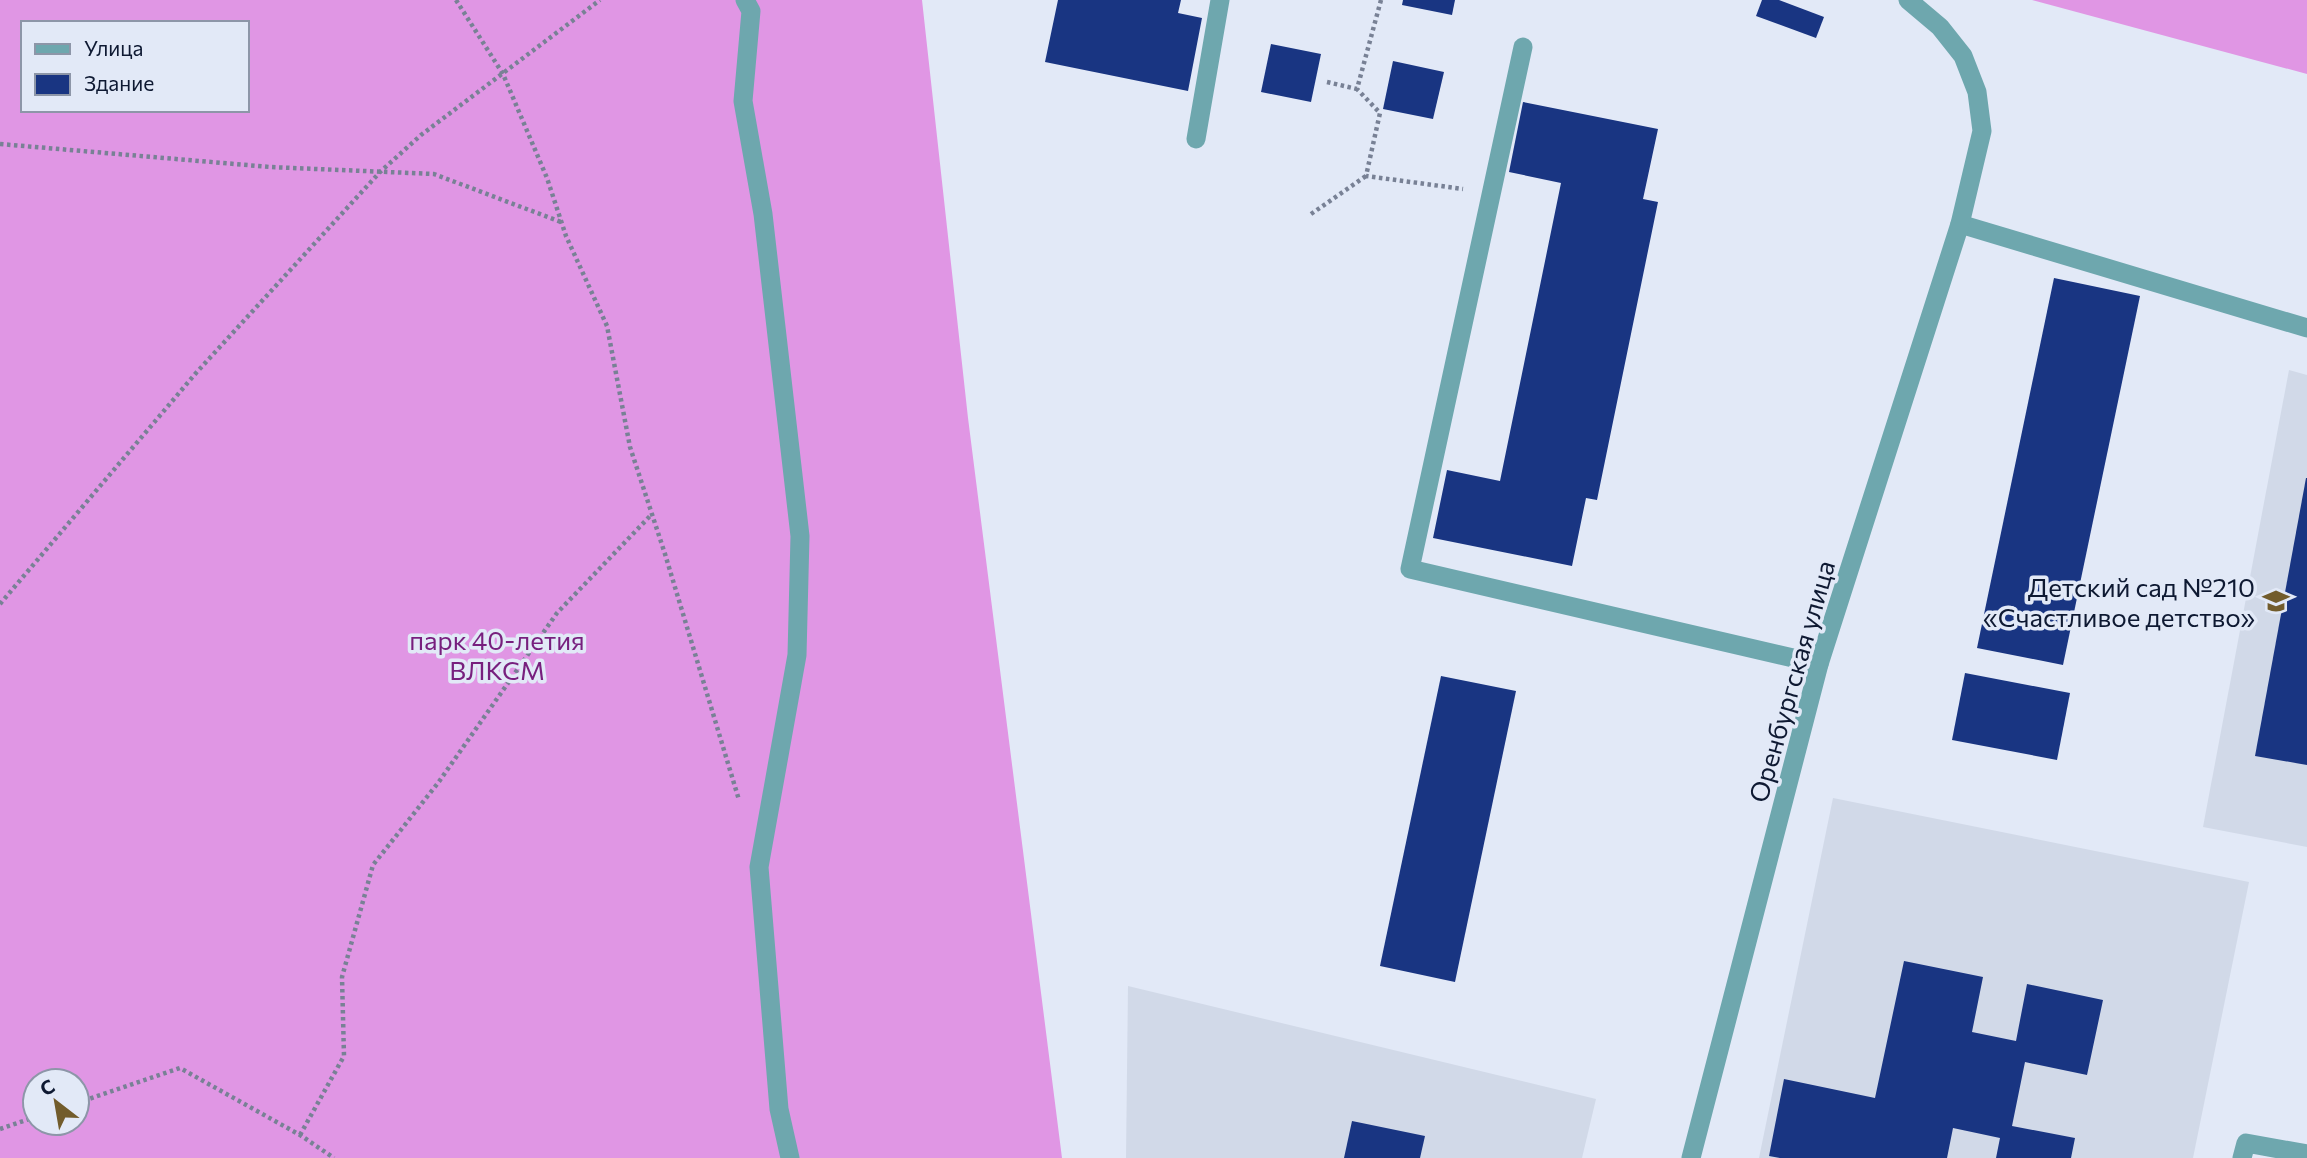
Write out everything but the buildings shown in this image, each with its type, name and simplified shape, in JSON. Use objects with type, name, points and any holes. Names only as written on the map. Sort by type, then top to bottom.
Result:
[{"type":"street","points":[[745,0],[751,11],[743,102],[762,214],[800,536],[797,655],[759,867],[779,1108],[790,1158]]},
{"type":"street","points":[[1196,139],[1220,0]]},
{"type":"street","name":"Оренбургская улица","points":[[1691,1158],[1819,663],[1960,224],[1982,131],[1977,92],[1963,56],[1940,27],[1908,0]]},
{"type":"street","points":[[1522,47],[1410,569],[1819,663]]},
{"type":"street","points":[[1960,224],[2307,328]]},
{"type":"street","points":[[2242,1158],[2246,1143],[2307,1154]]},
{"type":"path","points":[[456,0],[503,74],[547,178],[561,222],[607,326],[630,447],[740,802]]},
{"type":"path","points":[[0,604],[196,373],[380,172],[421,135],[600,0]]},
{"type":"path","points":[[1357,89],[1381,0]]},
{"type":"path","points":[[1326,82],[1357,89],[1380,114],[1366,176]]},
{"type":"path","points":[[0,144],[270,167],[434,174],[561,222]]},
{"type":"path","points":[[1311,214],[1366,176],[1492,193]]},
{"type":"path","points":[[300,1135],[344,1056],[342,977],[373,865],[438,783],[557,613],[652,514]]},
{"type":"path","points":[[91,1098],[180,1068],[300,1135],[334,1158]]},
{"type":"path","points":[[0,1129],[21,1122]]},
{"type":"shaded area","name":"Детский сад №210 «Счастливое детство»","points":[[2289,370],[2307,375],[2307,847],[2203,827]]},
{"type":"shaded area","points":[[1833,798],[2249,882],[2193,1158],[1759,1158]]},
{"type":"shaded area","points":[[1128,986],[1596,1099],[1582,1158],[1126,1158]]},
{"type":"green space","name":"парк 40-летия ВЛКСМ","points":[[0,0],[922,0],[968,418],[1062,1158],[0,1158]]},
{"type":"green space","points":[[2032,0],[2307,0],[2307,74]]},
{"type":"place","name":"Детский сад №210 «Счастливое детство»","points":[[2276,601]]}]
